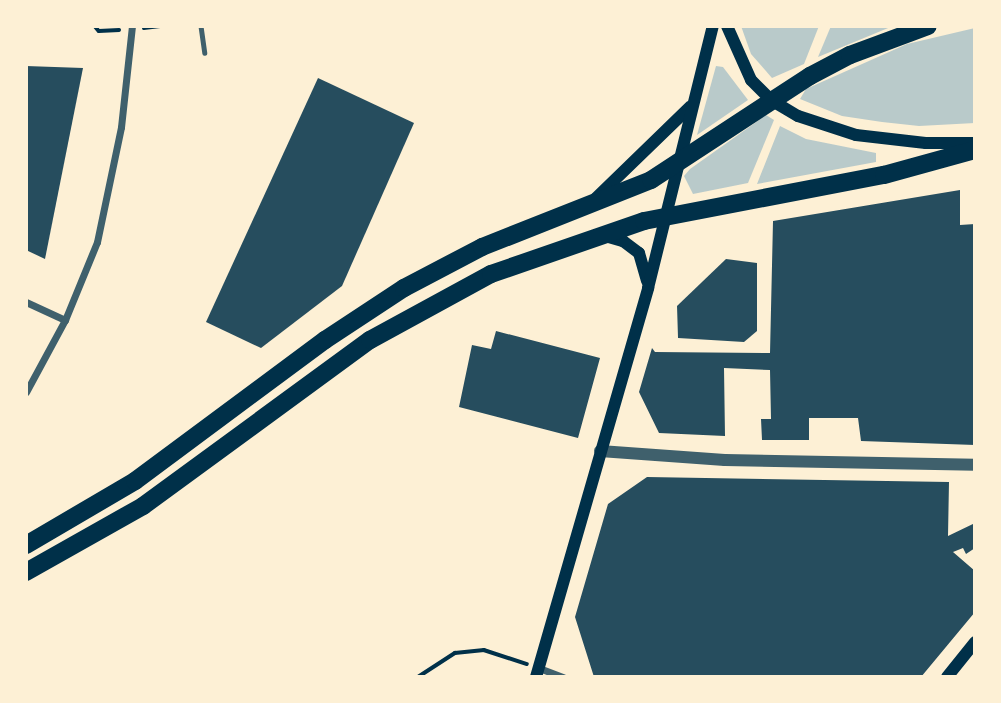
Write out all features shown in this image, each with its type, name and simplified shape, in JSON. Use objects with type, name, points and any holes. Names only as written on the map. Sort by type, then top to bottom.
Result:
[{"type":"highway","points":[[26,545],[135,481],[325,340],[404,288],[482,247],[631,190],[678,164],[771,100],[850,55],[928,26]]},
{"type":"highway","points":[[26,572],[143,506],[312,379],[398,323],[492,274],[594,236],[667,215],[884,175],[975,150]]},
{"type":"main road","points":[[538,672],[646,296],[713,26]]},
{"type":"main road","points":[[727,26],[749,76],[771,100],[836,131],[915,142],[975,143]]},
{"type":"main road","points":[[584,208],[692,106]]},
{"type":"main road","points":[[594,236],[623,241],[639,253],[646,266],[646,296]]},
{"type":"main road","points":[[947,677],[975,642]]},
{"type":"street","points":[[26,392],[65,320],[97,242],[121,127],[132,26]]},
{"type":"street","points":[[26,302],[65,320]]},
{"type":"street","points":[[600,451],[724,460],[975,465]]},
{"type":"street","points":[[538,672],[563,677]]},
{"type":"lane","points":[[201,26],[205,53]]},
{"type":"path","points":[[418,677],[456,653],[484,650],[538,672]]},
{"type":"shaded area","points":[[741,26],[819,26],[804,64],[772,78],[751,54]]},
{"type":"shaded area","points":[[831,26],[893,26],[818,57]]},
{"type":"shaded area","points":[[975,28],[975,123],[919,126],[882,122],[842,116],[800,99],[806,89],[907,44]]},
{"type":"shaded area","points":[[716,66],[723,67],[748,100],[697,135]]},
{"type":"shaded area","points":[[766,115],[774,120],[748,183],[693,194],[684,176],[690,169]]},
{"type":"shaded area","points":[[780,126],[806,139],[876,153],[876,162],[757,184]]},
{"type":"building","points":[[26,66],[83,68],[45,259],[26,250]]},
{"type":"building","points":[[318,78],[414,123],[342,286],[261,348],[206,322]]},
{"type":"building","points":[[960,190],[960,225],[975,224],[975,445],[861,441],[858,418],[809,418],[809,440],[762,440],[761,419],[771,419],[770,370],[724,368],[725,436],[659,433],[639,392],[652,348],[655,352],[770,353],[773,221]]},
{"type":"building","points":[[726,259],[757,263],[757,331],[744,342],[678,338],[677,306]]},
{"type":"building","points":[[496,331],[600,358],[578,438],[459,407],[472,345],[491,349]]},
{"type":"building","points":[[647,477],[949,482],[948,536],[975,523],[975,548],[966,554],[963,548],[953,552],[975,571],[975,612],[921,677],[594,677],[575,617],[608,504]]}]
